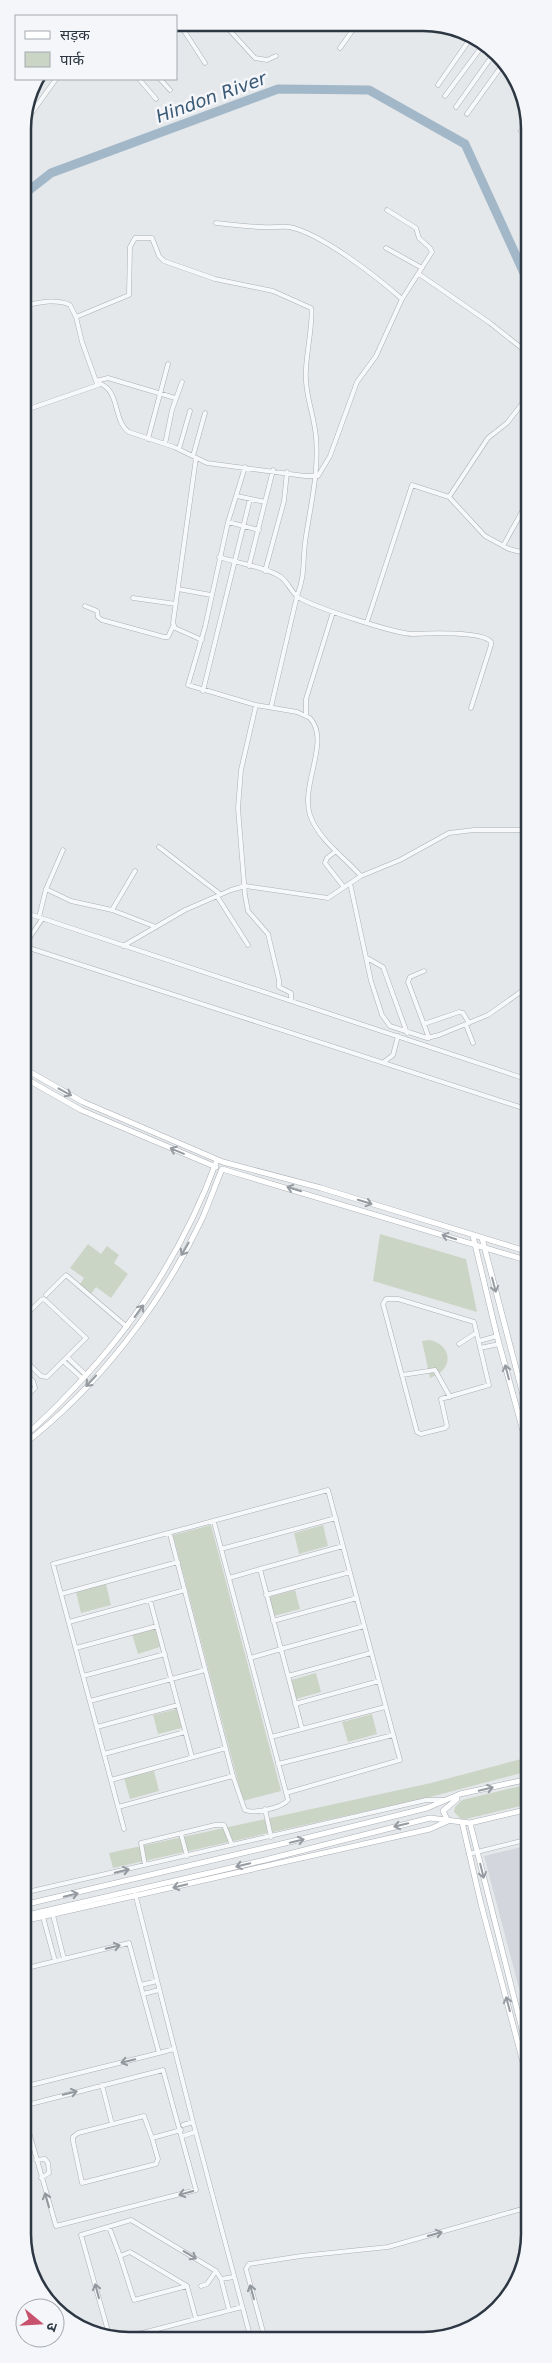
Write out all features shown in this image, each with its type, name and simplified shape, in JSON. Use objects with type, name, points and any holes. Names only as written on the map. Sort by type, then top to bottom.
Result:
[{"type":"street","points":[[184,31],[205,63]]},
{"type":"street","points":[[230,31],[255,58],[267,60],[276,56]]},
{"type":"street","points":[[340,48],[353,31]]},
{"type":"street","points":[[438,85],[468,42]]},
{"type":"street","points":[[446,96],[480,50]]},
{"type":"street","points":[[456,108],[490,59]]},
{"type":"street","points":[[467,114],[500,69]]},
{"type":"street","points":[[33,111],[55,80]]},
{"type":"street","points":[[140,80],[156,99]]},
{"type":"street","points":[[161,80],[170,90]]},
{"type":"street","points":[[97,383],[104,385],[111,392],[126,430],[179,449],[207,463],[314,476],[322,471],[330,456],[357,382],[376,356],[402,299],[432,250],[419,238],[418,230],[413,225],[387,210]]},
{"type":"street","points":[[216,223],[264,228],[287,227],[300,230],[327,244],[364,269],[402,299]]},
{"type":"street","points":[[76,317],[129,295],[131,242],[135,238],[148,236],[152,238],[159,256],[164,261],[215,279],[273,291],[308,306],[313,315],[309,332],[306,375],[316,438],[312,502],[304,549],[305,572],[297,596],[271,707]]},
{"type":"street","points":[[386,248],[422,268]]},
{"type":"street","points":[[419,274],[490,323],[521,348]]},
{"type":"street","points":[[31,304],[61,302],[70,305],[76,317],[82,342],[97,383]]},
{"type":"street","points":[[148,439],[168,364]]},
{"type":"street","points":[[31,408],[108,378],[176,398]]},
{"type":"street","points":[[165,444],[176,398],[182,382]]},
{"type":"street","points":[[449,498],[488,438],[507,422],[521,405]]},
{"type":"street","points":[[179,449],[190,411]]},
{"type":"street","points":[[85,606],[95,609],[102,620],[168,637],[173,626],[194,457],[205,413]]},
{"type":"street","points":[[245,467],[219,558],[202,640],[188,682],[191,687],[203,691],[256,705],[306,714],[314,722],[317,733],[307,797],[308,806],[316,828],[361,876]]},
{"type":"street","points":[[249,566],[273,470]]},
{"type":"street","points":[[265,571],[284,501],[287,472]]},
{"type":"street","points":[[367,622],[410,487],[415,485],[449,498],[476,529],[503,546],[521,552]]},
{"type":"street","points":[[236,496],[265,502]]},
{"type":"street","points":[[203,691],[250,499]]},
{"type":"street","points":[[503,546],[521,513]]},
{"type":"street","points":[[228,522],[258,530]]},
{"type":"street","points":[[219,558],[282,577],[297,596],[333,612],[408,634],[471,635],[490,640],[491,645],[471,708]]},
{"type":"street","points":[[178,589],[211,595]]},
{"type":"street","points":[[133,598],[176,604]]},
{"type":"street","points":[[306,714],[306,699],[333,612]]},
{"type":"street","points":[[173,626],[202,640]]},
{"type":"street","points":[[256,705],[241,770],[238,808],[244,886],[248,911],[268,934],[279,980],[279,988],[291,993],[291,1001]]},
{"type":"street","points":[[123,946],[185,910],[244,886],[324,899],[361,876],[400,860],[449,833],[474,830],[521,830]]},
{"type":"street","points":[[159,847],[219,895],[248,945]]},
{"type":"street","points":[[31,934],[40,918],[46,889],[63,850]]},
{"type":"street","points":[[336,850],[327,858],[325,863],[343,886]]},
{"type":"street","points":[[112,910],[135,872]]},
{"type":"street","points":[[350,883],[371,981],[385,1022],[407,1033],[429,1038],[488,1016],[521,992]]},
{"type":"street","points":[[46,889],[71,901],[112,910],[156,927]]},
{"type":"street","points":[[31,915],[521,1077]]},
{"type":"street","points":[[31,948],[521,1107]]},
{"type":"street","points":[[367,958],[383,967],[407,1033]]},
{"type":"street","points":[[424,971],[410,977],[408,982],[429,1038]]},
{"type":"street","points":[[424,1024],[459,1012],[463,1014],[473,1043]]},
{"type":"street","points":[[384,1062],[393,1055],[398,1036]]},
{"type":"street","points":[[31,1073],[83,1102],[224,1163],[321,1188],[521,1250]]},
{"type":"street","points":[[31,1082],[81,1110],[214,1167],[521,1259]]},
{"type":"street","points":[[31,1429],[85,1377],[110,1350],[127,1327],[161,1277],[194,1219],[217,1160]]},
{"type":"street","points":[[31,1439],[43,1430],[84,1389],[110,1360],[141,1320],[192,1237],[224,1163]]},
{"type":"street","points":[[472,1236],[521,1423]]},
{"type":"street","points":[[482,1238],[521,1387]]},
{"type":"street","points":[[46,1295],[66,1275],[127,1327]]},
{"type":"street","points":[[31,1310],[42,1299],[86,1338],[47,1377],[44,1378],[31,1366]]},
{"type":"street","points":[[386,1299],[398,1299],[473,1321],[476,1332],[489,1386],[441,1401],[446,1428],[419,1433],[384,1304],[386,1299]]},
{"type":"street","points":[[459,1344],[476,1332]]},
{"type":"street","points":[[479,1341],[497,1336]]},
{"type":"street","points":[[480,1348],[499,1344]]},
{"type":"street","points":[[67,1357],[85,1377]]},
{"type":"street","points":[[63,1361],[85,1377]]},
{"type":"street","points":[[402,1375],[435,1370],[450,1397]]},
{"type":"street","points":[[31,1379],[35,1388],[31,1392]]},
{"type":"street","points":[[514,1397],[521,1395]]},
{"type":"street","points":[[124,1829],[53,1564],[328,1490],[400,1760],[286,1793]]},
{"type":"street","points":[[221,1549],[336,1518]]},
{"type":"street","points":[[170,1534],[233,1776],[245,1810],[252,1812],[265,1809],[286,1803],[286,1793],[214,1522]]},
{"type":"street","points":[[229,1578],[343,1546]]},
{"type":"street","points":[[61,1594],[178,1562]]},
{"type":"street","points":[[260,1569],[302,1729]]},
{"type":"street","points":[[266,1595],[350,1572]]},
{"type":"street","points":[[69,1622],[185,1590]]},
{"type":"street","points":[[273,1621],[357,1598]]},
{"type":"street","points":[[150,1600],[192,1757]]},
{"type":"street","points":[[76,1648],[157,1626]]},
{"type":"street","points":[[250,1658],[364,1626]]},
{"type":"street","points":[[288,1676],[371,1653]]},
{"type":"street","points":[[83,1676],[165,1654]]},
{"type":"street","points":[[90,1701],[205,1670]]},
{"type":"street","points":[[295,1704],[379,1681]]},
{"type":"street","points":[[97,1727],[178,1705]]},
{"type":"street","points":[[271,1737],[385,1707]]},
{"type":"street","points":[[104,1754],[185,1732]]},
{"type":"street","points":[[278,1764],[393,1735]]},
{"type":"street","points":[[111,1780],[226,1748]]},
{"type":"street","points":[[118,1807],[233,1776]]},
{"type":"street","points":[[31,1904],[302,1840],[427,1808],[443,1800],[469,1792],[521,1781]]},
{"type":"street","points":[[448,1821],[444,1811],[446,1806],[469,1792]]},
{"type":"street","points":[[31,1891],[426,1800],[443,1800]]},
{"type":"street","points":[[265,1809],[270,1837]]},
{"type":"street","points":[[31,1916],[430,1818],[470,1823],[521,1811]]},
{"type":"street","points":[[31,1918],[43,1917],[136,1897],[430,1829],[448,1821]]},
{"type":"street","points":[[462,1822],[521,2054]]},
{"type":"street","points":[[470,1823],[521,2025]]},
{"type":"street","points":[[145,1865],[141,1843],[221,1824],[228,1830],[232,1845]]},
{"type":"street","points":[[181,1834],[187,1856]]},
{"type":"street","points":[[469,1854],[521,1841]]},
{"type":"street","points":[[134,1890],[195,2132],[249,2332]]},
{"type":"street","points":[[53,1915],[64,1959]]},
{"type":"street","points":[[43,1917],[56,1961]]},
{"type":"street","points":[[31,1967],[130,1943],[159,2053]]},
{"type":"street","points":[[141,1985],[157,1981]]},
{"type":"street","points":[[143,1994],[159,1990]]},
{"type":"street","points":[[31,2085],[174,2049]]},
{"type":"street","points":[[31,2104],[163,2070],[182,2127],[196,2189],[195,2191],[58,2227],[54,2225],[31,2141]]},
{"type":"street","points":[[102,2085],[112,2124]]},
{"type":"street","points":[[144,2116],[152,2138],[158,2159],[156,2164],[82,2183],[74,2137],[78,2133],[144,2116]]},
{"type":"street","points":[[152,2138],[193,2122]]},
{"type":"street","points":[[183,2136],[195,2132]]},
{"type":"street","points":[[36,2160],[46,2160],[48,2164],[49,2172],[41,2178]]},
{"type":"street","points":[[263,2332],[246,2269],[249,2264],[301,2256],[388,2247],[521,2209]]},
{"type":"street","points":[[108,2329],[81,2235],[131,2220],[216,2271],[221,2279],[229,2310]]},
{"type":"street","points":[[109,2227],[134,2300],[187,2286]]},
{"type":"street","points":[[120,2256],[130,2252],[187,2286],[196,2319]]},
{"type":"street","points":[[201,2286],[207,2284],[216,2271]]},
{"type":"street","points":[[221,2279],[234,2277]]},
{"type":"street","points":[[146,2332],[242,2307]]},
{"type":"shaded area","points":[[521,1847],[521,1996],[484,1856]]},
{"type":"green space","points":[[380,1234],[466,1259],[477,1312],[373,1281]]},
{"type":"green space","points":[[88,1244],[101,1254],[107,1246],[119,1255],[114,1263],[128,1274],[111,1298],[96,1287],[89,1297],[77,1288],[84,1278],[70,1268]]},
{"type":"green space","points":[[430,1340],[443,1347],[448,1359],[443,1370],[438,1375],[430,1378],[422,1341]]},
{"type":"green space","points":[[211,1525],[281,1791],[243,1801],[173,1535]]},
{"type":"green space","points":[[323,1525],[328,1546],[299,1554],[294,1533]]},
{"type":"green space","points":[[106,1584],[111,1605],[81,1613],[76,1592]]},
{"type":"green space","points":[[295,1590],[300,1609],[274,1616],[269,1597]]},
{"type":"green space","points":[[155,1628],[160,1647],[138,1654],[132,1634]]},
{"type":"green space","points":[[316,1673],[321,1692],[296,1699],[291,1680]]},
{"type":"green space","points":[[177,1709],[182,1728],[158,1734],[153,1715]]},
{"type":"green space","points":[[372,1714],[377,1734],[348,1742],[342,1722]]},
{"type":"green space","points":[[521,1759],[521,1773],[434,1796],[113,1868],[109,1853],[431,1783]]},
{"type":"green space","points":[[154,1771],[159,1791],[130,1799],[124,1778]]},
{"type":"green space","points":[[521,1786],[521,1806],[461,1819],[454,1812],[455,1807],[462,1800]]},
{"type":"waterway","name":"Hindon River","points":[[31,189],[51,173],[278,89],[369,90],[465,144],[521,266]]}]
